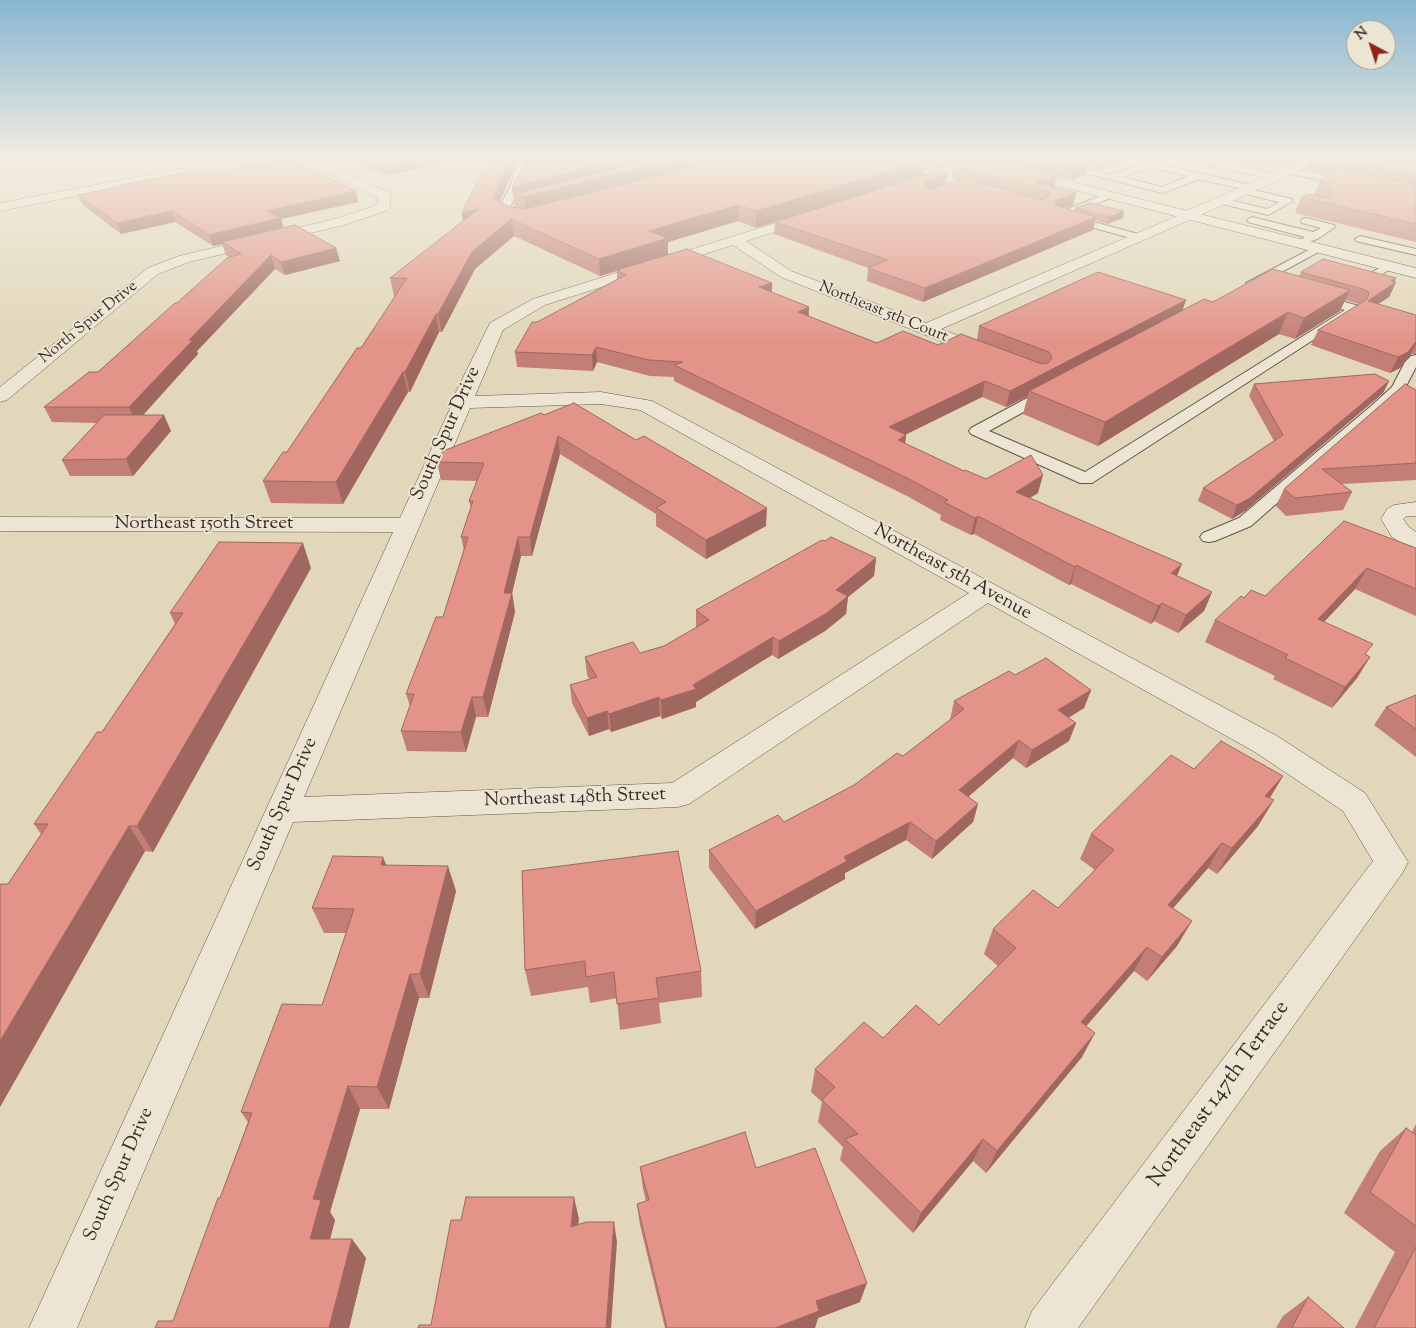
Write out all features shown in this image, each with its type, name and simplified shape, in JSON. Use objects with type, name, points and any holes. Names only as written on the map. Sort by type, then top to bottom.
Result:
[{"type":"street","name":"North Spur Drive","points":[[0,396],[152,271],[184,259],[345,220]]},
{"type":"street","points":[[735,240],[798,220]]},
{"type":"street","points":[[925,330],[1177,220]]},
{"type":"street","points":[[1207,220],[1301,244],[1318,238],[1354,257],[1416,273]]},
{"type":"street","name":"South Spur Drive","points":[[53,1328],[461,402],[496,327],[539,302],[735,240]]},
{"type":"street","name":"Northeast 5th Court","points":[[735,240],[786,274],[1004,360]]},
{"type":"street","name":"Northeast 5th Avenue","points":[[461,402],[601,398],[644,405],[1266,744],[1354,802],[1391,862]]},
{"type":"street","points":[[1416,509],[1402,510],[1395,514],[1392,519],[1400,532],[1416,542]]},
{"type":"street","name":"Northeast 150th Street","points":[[0,524],[407,525]]},
{"type":"street","name":"Northeast 148th Street","points":[[282,810],[678,795],[988,592]]},
{"type":"street","name":"Northeast 147th Terrace","points":[[1049,1328],[1391,862]]},
{"type":"lane","points":[[1076,220],[1138,237]]},
{"type":"lane","points":[[1238,228],[1253,220]]},
{"type":"lane","points":[[1270,220],[1318,238]]},
{"type":"lane","points":[[1239,291],[1318,238],[1330,227],[1301,223]]},
{"type":"lane","points":[[1360,239],[1416,252]]},
{"type":"lane","points":[[1354,257],[1379,243]]},
{"type":"lane","points":[[1364,280],[1388,266]]},
{"type":"lane","points":[[1348,276],[1380,284]]},
{"type":"lane","points":[[1256,281],[1274,286]]},
{"type":"lane","points":[[1064,384],[977,431],[1086,479],[1355,310],[1301,294]]},
{"type":"lane","points":[[1209,537],[1227,531],[1244,522],[1369,416],[1398,389],[1410,365],[1416,359]]},
{"type":"building","points":[[113,220],[131,220],[117,223]]},
{"type":"building","points":[[186,220],[272,220],[209,235]]},
{"type":"building","points":[[465,220],[510,220],[472,252],[405,372],[403,372],[336,482],[263,481],[283,452],[287,452],[357,348],[361,348],[407,278],[390,278]]},
{"type":"building","points":[[513,220],[687,220],[649,231],[668,238],[599,259]]},
{"type":"building","points":[[781,220],[1089,220],[925,288],[868,268],[888,260],[775,222]]},
{"type":"building","points":[[1399,220],[1416,220],[1416,224]]},
{"type":"building","points":[[295,225],[336,248],[281,262],[271,255],[189,340],[193,340],[129,407],[44,407],[89,372],[98,372],[227,258],[241,254],[222,242]]},
{"type":"building","points":[[687,249],[772,283],[759,287],[809,307],[798,312],[877,343],[903,331],[938,345],[961,334],[1042,364],[1048,363],[1052,358],[1049,352],[979,326],[1098,272],[1186,300],[1010,391],[985,381],[889,427],[906,435],[898,440],[964,471],[986,479],[1031,455],[1043,475],[1016,492],[1182,564],[1171,573],[1212,592],[1186,615],[1162,603],[1158,606],[1076,565],[1075,567],[978,516],[975,518],[944,502],[948,500],[909,479],[674,365],[683,362],[649,360],[596,347],[592,355],[515,352],[532,322],[537,322],[626,275],[617,270]]},
{"type":"building","points":[[1323,259],[1396,278],[1391,281],[1396,282],[1368,301],[1416,315],[1416,342],[1408,352],[1398,357],[1318,330],[1367,299],[1369,293],[1366,290],[1301,272]]},
{"type":"building","points":[[1273,269],[1350,290],[1304,318],[1288,312],[1105,422],[1029,391],[1204,299],[1213,302]]},
{"type":"building","points":[[1375,374],[1389,381],[1250,498],[1237,505],[1203,488],[1283,435],[1254,384]]},
{"type":"building","points":[[1405,384],[1416,390],[1416,463],[1322,469],[1352,492],[1295,498],[1284,489]]},
{"type":"building","points":[[574,403],[636,440],[644,436],[767,508],[706,540],[656,508],[666,502],[558,436],[530,537],[518,537],[504,593],[512,593],[483,697],[472,697],[461,732],[401,731],[414,694],[406,694],[436,617],[443,617],[468,537],[461,537],[473,501],[469,501],[484,463],[437,462],[443,451],[541,413],[544,415]]},
{"type":"building","points":[[104,415],[164,415],[126,459],[62,460]]},
{"type":"building","points":[[1344,521],[1416,548],[1416,589],[1367,568],[1318,619],[1373,644],[1365,654],[1370,657],[1345,687],[1285,658],[1288,655],[1215,620],[1241,596],[1244,598],[1251,590],[1265,596]]},
{"type":"building","points":[[831,537],[876,558],[836,590],[848,596],[827,613],[779,641],[773,637],[693,685],[696,689],[661,700],[659,697],[609,714],[607,711],[587,718],[570,685],[597,677],[585,657],[633,642],[640,653],[664,646],[709,620],[696,610],[822,540],[825,541]]},
{"type":"building","points":[[219,542],[303,543],[137,826],[129,826],[0,1041],[0,885],[8,884],[48,824],[34,824],[97,732],[102,732],[183,613],[170,613]]},
{"type":"building","points":[[1046,658],[1091,690],[1058,710],[1076,723],[1032,750],[1019,740],[959,790],[978,804],[936,841],[910,822],[844,857],[847,861],[756,911],[709,850],[778,815],[784,822],[854,785],[897,753],[903,756],[964,709],[954,701],[1009,671],[1015,675]]},
{"type":"building","points":[[1416,695],[1416,729],[1386,707]]},
{"type":"building","points":[[1221,741],[1283,776],[1265,796],[1274,800],[1232,848],[1222,843],[1168,905],[1192,921],[1162,957],[1147,947],[1081,1022],[1095,1033],[997,1151],[983,1139],[921,1213],[845,1139],[858,1134],[822,1100],[835,1087],[815,1069],[864,1022],[883,1038],[916,1005],[939,1025],[1016,948],[993,929],[1033,890],[1058,908],[1114,850],[1091,834],[1171,755],[1194,769]]},
{"type":"building","points":[[678,851],[701,971],[656,978],[659,998],[617,1004],[614,972],[586,977],[585,961],[525,970],[522,871]]},
{"type":"building","points":[[333,856],[383,857],[381,865],[448,866],[420,974],[410,974],[377,1087],[348,1086],[313,1199],[321,1200],[310,1239],[352,1239],[329,1328],[155,1328],[158,1321],[173,1321],[218,1198],[220,1198],[252,1113],[241,1112],[282,1004],[322,1005],[354,909],[312,908]]},
{"type":"building","points":[[1406,1128],[1416,1135],[1416,1226],[1370,1192]]},
{"type":"building","points":[[745,1132],[756,1168],[815,1148],[867,1283],[816,1301],[819,1311],[775,1328],[667,1328],[637,1204],[649,1200],[640,1167]]},
{"type":"building","points":[[466,1197],[574,1197],[571,1227],[586,1222],[614,1222],[606,1328],[418,1328],[419,1325],[431,1325],[451,1220],[461,1220]]},
{"type":"building","points":[[1416,1247],[1416,1328],[1374,1328]]},
{"type":"building","points":[[1308,1297],[1344,1328],[1292,1328]]}]
